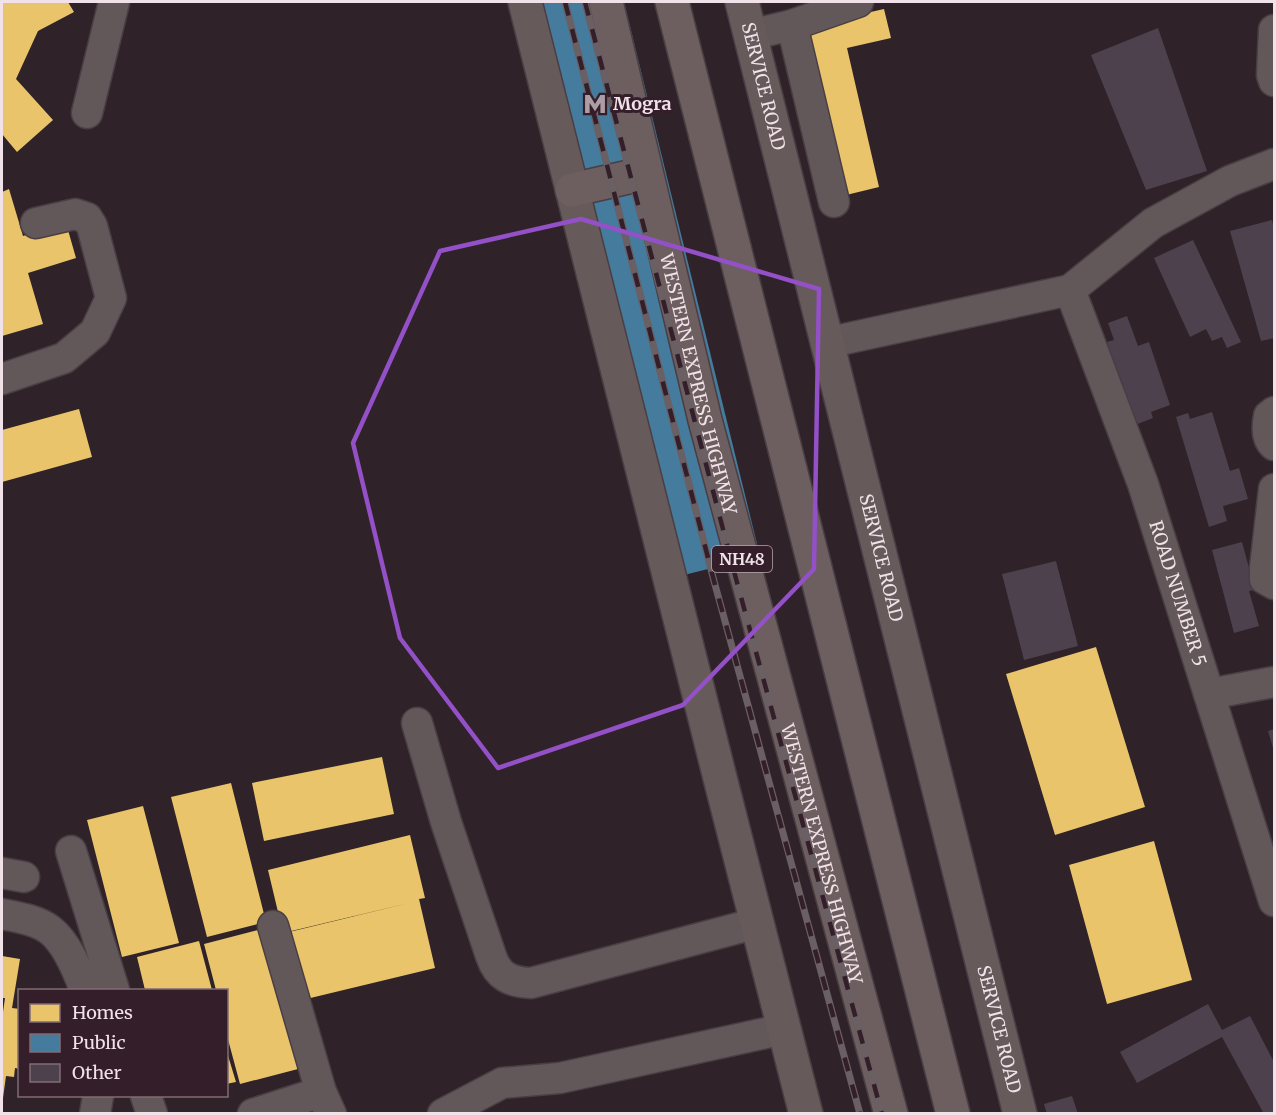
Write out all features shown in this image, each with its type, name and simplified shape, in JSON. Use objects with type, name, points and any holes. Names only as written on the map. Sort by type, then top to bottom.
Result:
[{"type":"highway","name":"WESTERN EXPRESS HIGHWAY","points":[[606,2],[705,420],[891,1113]]},
{"type":"highway","points":[[672,2],[953,1113]]},
{"type":"highway","points":[[572,190],[646,173]]},
{"type":"street","points":[[87,113],[114,2]]},
{"type":"street","points":[[525,2],[806,1113]]},
{"type":"street","name":"SERVICE ROAD","points":[[742,2],[1020,1113]]},
{"type":"street","points":[[750,35],[792,25],[858,2]]},
{"type":"street","points":[[792,25],[834,202]]},
{"type":"street","points":[[1275,30],[1272,75],[1275,81]]},
{"type":"street","points":[[826,343],[1070,290],[1154,223],[1230,181],[1275,164]]},
{"type":"street","points":[[2,379],[64,358],[95,332],[111,298],[92,226],[87,218],[75,214],[36,223]]},
{"type":"street","name":"ROAD NUMBER 5","points":[[1070,290],[1143,484],[1275,902]]},
{"type":"street","points":[[1275,412],[1269,416],[1267,425],[1268,437],[1275,446]]},
{"type":"street","points":[[1275,489],[1265,579],[1275,584]]},
{"type":"street","points":[[1209,694],[1275,682]]},
{"type":"street","points":[[417,723],[446,822],[491,957],[495,968],[504,977],[516,982],[531,983],[757,922]]},
{"type":"street","points":[[71,851],[114,989]]},
{"type":"street","points":[[2,914],[27,919],[50,930],[67,951],[85,989]]},
{"type":"street","points":[[253,1113],[326,1103],[273,926]]},
{"type":"street","points":[[443,1113],[502,1083],[560,1078],[784,1029]]},
{"type":"street","points":[[95,1113],[98,1097]]},
{"type":"street","points":[[147,1097],[152,1113]]},
{"type":"highlighted area","points":[[581,219],[819,289],[814,569],[683,705],[498,768],[400,638],[353,443],[440,251]]},
{"type":"building: Homes","points":[[2,2],[68,2],[74,12],[38,31],[16,79],[53,120],[17,152],[2,134]]},
{"type":"building: Homes","points":[[884,9],[891,38],[847,48],[879,187],[838,197],[800,28]]},
{"type":"building: Homes","points":[[9,189],[23,236],[66,223],[76,258],[28,273],[43,324],[2,336],[2,192]]},
{"type":"building: Homes","points":[[79,409],[92,457],[2,482],[2,430]]},
{"type":"building: Homes","points":[[1096,647],[1145,807],[1055,835],[1006,674]]},
{"type":"building: Homes","points":[[382,757],[394,814],[264,841],[252,783]]},
{"type":"building: Homes","points":[[231,783],[266,922],[207,937],[171,797]]},
{"type":"building: Homes","points":[[143,806],[179,943],[122,957],[87,820]]},
{"type":"building: Homes","points":[[410,835],[425,898],[419,899],[435,968],[298,1001],[281,934],[413,902],[283,933],[268,870]]},
{"type":"building: Homes","points":[[1154,841],[1192,980],[1107,1004],[1069,865]]},
{"type":"building: Homes","points":[[262,929],[298,1069],[240,1084],[228,1039],[228,989],[216,989],[204,944]]},
{"type":"building: Homes","points":[[199,941],[212,989],[145,989],[137,957]]},
{"type":"building: Homes","points":[[2,956],[20,959],[12,1008],[18,1009],[18,1069],[15,1068],[14,1077],[6,1076],[3,1098],[2,1019],[5,998],[2,998]]},
{"type":"building: Homes","points":[[228,1056],[236,1082],[228,1084]]},
{"type":"building: Public","points":[[530,2],[624,2],[760,556],[672,578]]},
{"type":"building: Other","points":[[1158,28],[1207,171],[1146,190],[1091,55]]},
{"type":"building: Other","points":[[1272,220],[1274,229],[1274,338],[1261,341],[1230,231]]},
{"type":"building: Other","points":[[1193,240],[1241,342],[1227,348],[1222,337],[1212,341],[1206,329],[1190,337],[1154,258]]},
{"type":"building: Other","points":[[1127,316],[1138,346],[1149,342],[1170,405],[1151,412],[1153,418],[1135,425],[1107,342],[1114,340],[1108,323]]},
{"type":"building: Other","points":[[1212,412],[1230,471],[1239,468],[1248,499],[1223,506],[1227,521],[1209,527],[1176,417],[1188,413],[1190,419]]},
{"type":"building: Other","points":[[1242,542],[1255,590],[1249,591],[1259,626],[1234,633],[1212,550]]},
{"type":"building: Other","points":[[1056,561],[1078,646],[1024,660],[1002,574]]},
{"type":"building: Other","points":[[1274,729],[1274,751],[1268,731]]},
{"type":"building: Other","points":[[1208,1004],[1222,1030],[1250,1016],[1274,1062],[1274,1114],[1264,1114],[1222,1037],[1137,1083],[1120,1052]]},
{"type":"building: Other","points":[[1072,1096],[1078,1114],[1047,1114],[1044,1104]]},
{"type":"railway","points":[[565,2],[714,581],[860,1114]]},
{"type":"railway","points":[[585,2],[735,575],[882,1114]]},
{"type":"place","name":"Mogra","points":[[595,104]]}]
